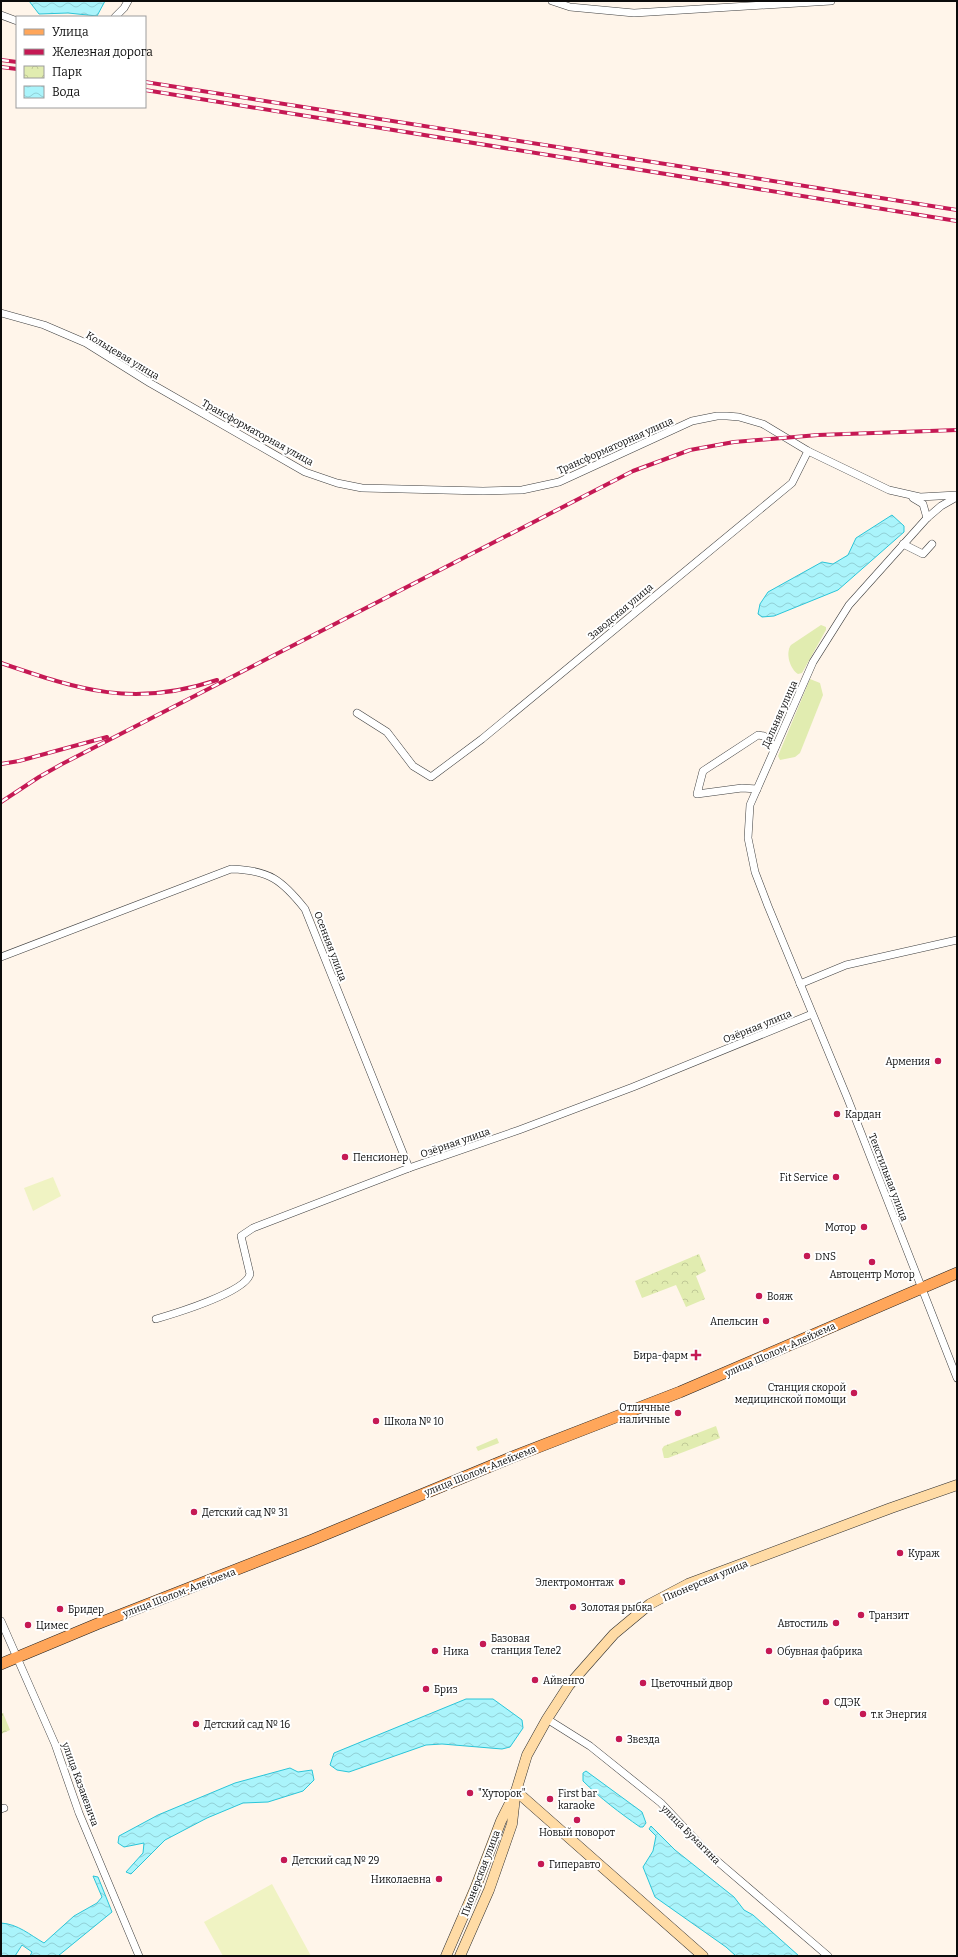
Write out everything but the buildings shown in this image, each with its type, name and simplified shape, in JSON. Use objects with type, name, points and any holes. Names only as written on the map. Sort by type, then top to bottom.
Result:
[{"type":"main road","name":"улица Шолом-Алейхема","points":[[1,1664],[97,1624],[312,1540],[510,1458],[751,1363],[921,1287],[957,1273]]},
{"type":"main road","name":"Пионерская улица","points":[[446,1956],[475,1889],[501,1821],[516,1791],[527,1755],[547,1719],[569,1685],[614,1634],[640,1612],[667,1594],[818,1535],[957,1485]]},
{"type":"main road","name":"Пионерская улица","points":[[460,1956],[489,1890],[512,1824],[516,1791]]},
{"type":"main road","points":[[516,1791],[703,1956]]},
{"type":"street","points":[[116,16],[124,8],[128,1]]},
{"type":"street","points":[[552,1],[570,7],[634,13],[776,6],[831,1]]},
{"type":"street","points":[[1,15],[16,21]]},
{"type":"street","name":"Кольцевая улица","points":[[1,313],[44,326],[86,343],[150,383],[187,403]]},
{"type":"street","name":"Трансформаторная улица","points":[[187,403],[304,472],[337,483],[362,488],[522,490],[559,482],[692,421],[717,416],[739,417],[763,424],[808,451],[889,490],[911,496],[931,498],[957,496]]},
{"type":"street","name":"Заводская улица","points":[[357,713],[387,732],[413,766],[431,777],[482,739],[792,483],[808,451]]},
{"type":"street","points":[[911,496],[923,504],[927,518]]},
{"type":"street","name":"Дальняя улица","points":[[800,984],[755,872],[748,838],[750,805],[813,662],[849,605],[927,518],[941,506],[957,496]]},
{"type":"street","points":[[903,544],[923,554],[932,544]]},
{"type":"street","points":[[757,789],[742,788],[697,794],[703,770],[758,735],[764,736],[775,747]]},
{"type":"street","name":"Осенняя улица","points":[[1,957],[231,869],[248,870],[270,876],[289,888],[306,909],[409,1168]]},
{"type":"street","points":[[800,984],[846,965],[957,940]]},
{"type":"street","name":"Текстильная улица","points":[[800,984],[847,1097],[957,1378]]},
{"type":"street","name":"Озёрная улица","points":[[156,1319],[185,1311],[230,1291],[247,1280],[250,1274],[241,1240],[241,1236],[246,1231],[409,1168],[518,1130],[633,1087],[812,1014]]},
{"type":"street","name":"улица Казакевича","points":[[1,1621],[55,1744],[79,1813],[139,1956]]},
{"type":"street","name":"улица Бумагина","points":[[547,1719],[590,1746],[661,1803],[709,1854],[828,1956]]},
{"type":"green space","points":[[821,625],[826,627],[826,630],[802,673],[798,674],[795,672],[789,661],[789,648],[791,645]]},
{"type":"green space","points":[[810,679],[820,683],[823,695],[800,753],[795,757],[780,760],[778,756]]},
{"type":"green space","points":[[53,1177],[61,1196],[33,1211],[24,1188]]},
{"type":"green space","points":[[699,1254],[706,1271],[696,1276],[705,1299],[686,1307],[676,1285],[642,1298],[635,1281]]},
{"type":"green space","points":[[716,1426],[720,1438],[668,1458],[664,1458],[662,1449],[664,1446]]},
{"type":"green space","points":[[497,1438],[499,1443],[478,1451],[476,1447]]},
{"type":"green space","points":[[1,1713],[3,1713],[10,1730],[1,1734]]},
{"type":"green space","points":[[272,1884],[311,1956],[223,1956],[204,1922]]},
{"type":"water","points":[[29,1],[105,1],[97,16],[68,13],[39,14]]},
{"type":"water","points":[[892,515],[904,526],[904,532],[838,590],[774,616],[762,617],[758,614],[760,604],[768,592],[822,562],[833,564],[848,555],[856,538]]},
{"type":"water","points":[[466,1699],[493,1699],[522,1720],[523,1728],[510,1747],[502,1749],[442,1744],[426,1745],[349,1772],[337,1770],[330,1765],[334,1753]]},
{"type":"water","points":[[290,1768],[298,1772],[312,1770],[314,1780],[303,1791],[268,1802],[243,1803],[207,1818],[165,1840],[131,1874],[126,1872],[143,1853],[144,1843],[124,1847],[118,1843],[119,1836],[158,1815],[235,1783]]},
{"type":"water","points":[[586,1771],[642,1812],[646,1823],[643,1827],[640,1827],[618,1811],[583,1781],[583,1773]]},
{"type":"water","points":[[651,1826],[675,1850],[734,1897],[744,1910],[753,1915],[799,1956],[736,1956],[726,1947],[655,1897],[643,1867],[653,1851],[656,1836],[649,1829]]},
{"type":"water","points":[[93,1876],[98,1877],[112,1912],[58,1956],[30,1956],[32,1952],[22,1945],[15,1956],[1,1956],[1,1923],[13,1925],[44,1943],[74,1916],[97,1903],[102,1897]]},
{"type":"railway","points":[[1,60],[16,62]]},
{"type":"railway","points":[[1,67],[16,69]]},
{"type":"railway","points":[[146,82],[957,210]]},
{"type":"railway","points":[[146,90],[957,221]]},
{"type":"railway","points":[[1,802],[62,764],[633,471],[690,450],[734,442],[818,435],[957,430]]},
{"type":"railway","points":[[1,663],[82,688],[133,694],[159,693],[187,688],[217,680]]},
{"type":"railway","points":[[1,764],[19,761],[107,737]]},
{"type":"place","name":"Армения","points":[[938,1061]]},
{"type":"place","name":"Кардан","points":[[837,1114]]},
{"type":"place","name":"Пенсионер","points":[[345,1157]]},
{"type":"place","name":"Fit Service","points":[[836,1177]]},
{"type":"place","name":"Мотор","points":[[864,1227]]},
{"type":"place","name":"DNS","points":[[807,1256]]},
{"type":"place","name":"Автоцентр Мотор","points":[[872,1262]]},
{"type":"place","name":"Вояж","points":[[759,1296]]},
{"type":"place","name":"Апельсин","points":[[766,1321]]},
{"type":"place","name":"Бира-фарм","points":[[696,1355]]},
{"type":"place","name":"Станция скорой медицинской помощи","points":[[854,1393]]},
{"type":"place","name":"Отличные наличные","points":[[678,1413]]},
{"type":"place","name":"Школа № 10","points":[[376,1421]]},
{"type":"place","name":"Детский сад № 31","points":[[194,1512]]},
{"type":"place","name":"Кураж","points":[[900,1553]]},
{"type":"place","name":"Электромонтаж","points":[[622,1582]]},
{"type":"place","name":"Золотая рыбка","points":[[573,1607]]},
{"type":"place","name":"Бридер","points":[[60,1609]]},
{"type":"place","name":"Транзит","points":[[861,1615]]},
{"type":"place","name":"Автостиль","points":[[836,1623]]},
{"type":"place","name":"Цимес","points":[[28,1625]]},
{"type":"place","name":"Базовая станция Теле2","points":[[483,1644]]},
{"type":"place","name":"Ника","points":[[435,1651]]},
{"type":"place","name":"Обувная фабрика","points":[[769,1651]]},
{"type":"place","name":"Айвенго","points":[[535,1680]]},
{"type":"place","name":"Цветочный двор","points":[[643,1683]]},
{"type":"place","name":"Бриз","points":[[426,1689]]},
{"type":"place","name":"СДЭК","points":[[826,1702]]},
{"type":"place","name":"т.к Энергия","points":[[863,1714]]},
{"type":"place","name":"Детский сад № 16","points":[[196,1724]]},
{"type":"place","name":"Звезда","points":[[619,1739]]},
{"type":"place","name":"\"Хуторок\"","points":[[470,1793]]},
{"type":"place","name":"First bar karaoke","points":[[550,1799]]},
{"type":"place","name":"Новый поворот","points":[[577,1820]]},
{"type":"place","name":"Детский сад № 29","points":[[284,1860]]},
{"type":"place","name":"Гиперавто","points":[[541,1864]]},
{"type":"place","name":"Николаевна","points":[[439,1879]]}]
